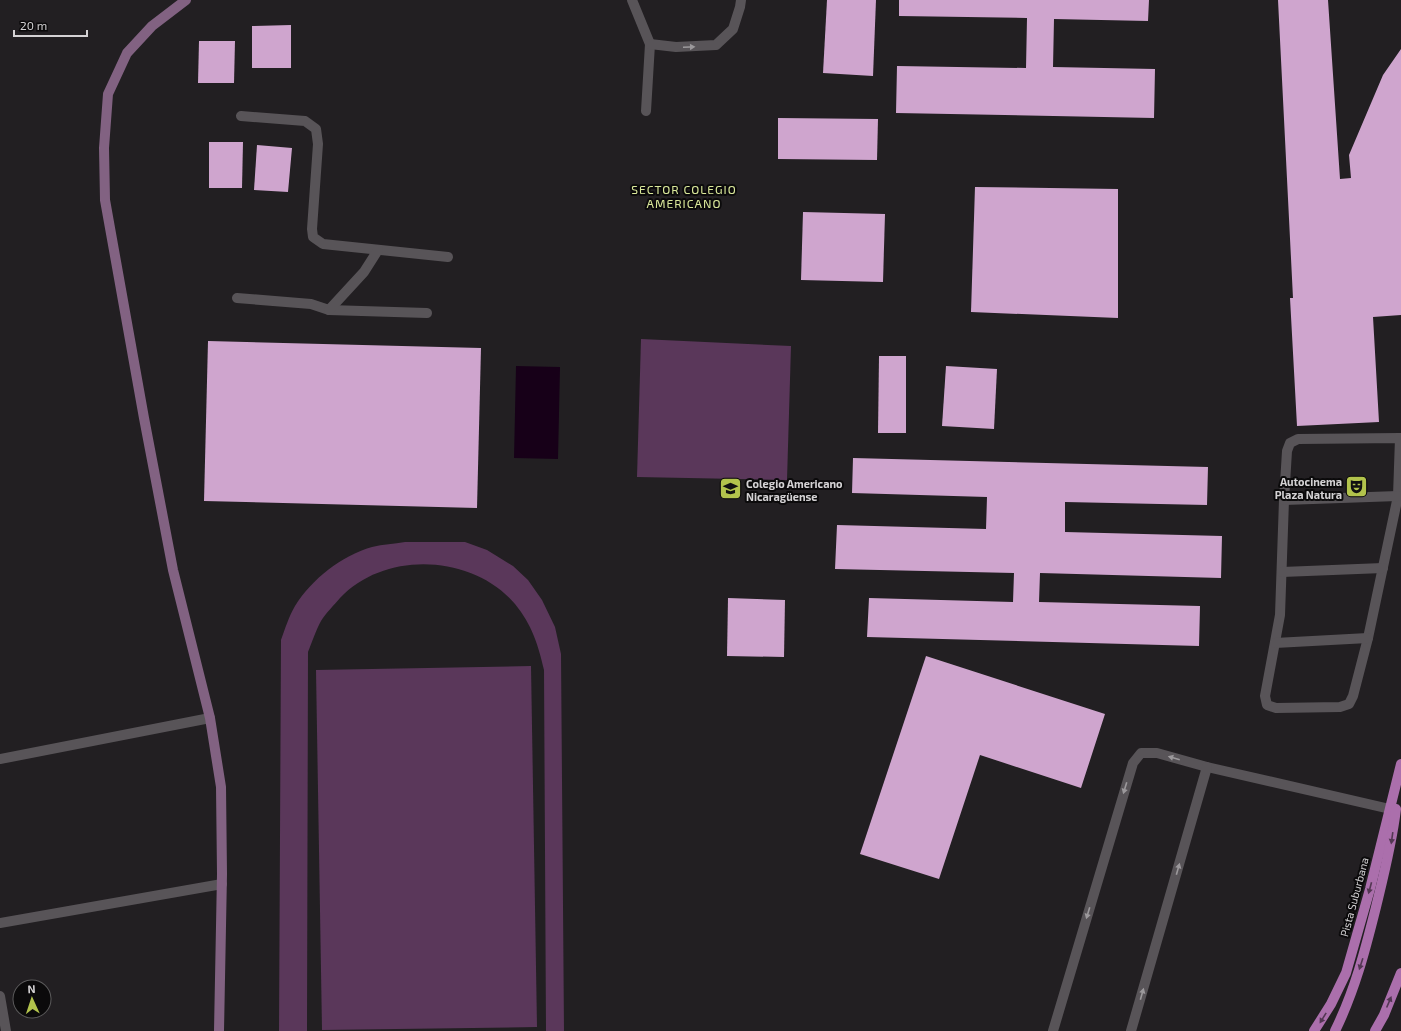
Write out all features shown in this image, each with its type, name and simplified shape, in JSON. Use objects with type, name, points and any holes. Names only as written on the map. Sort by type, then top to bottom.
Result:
[{"type":"main road","name":"Pista Suburbana","points":[[1314,1031],[1331,1004],[1346,973],[1370,889],[1400,768]]},
{"type":"main road","points":[[1335,1031],[1348,1005],[1364,955],[1388,858],[1393,836],[1400,768]]},
{"type":"main road","points":[[1375,1031],[1384,1015],[1401,973]]},
{"type":"street","points":[[186,0],[152,26],[127,53],[108,94],[104,148],[105,200],[144,418],[174,570],[210,718],[220,787],[222,884],[219,1031]]},
{"type":"street","points":[[632,0],[650,44],[646,111]]},
{"type":"street","points":[[650,44],[676,47],[716,45],[733,30],[741,0]]},
{"type":"street","points":[[241,116],[305,121],[316,130],[318,144],[312,229],[313,237],[323,244],[448,257]]},
{"type":"street","points":[[329,310],[364,272],[378,250]]},
{"type":"street","points":[[237,298],[311,304],[329,310],[427,313]]},
{"type":"street","points":[[1401,438],[1398,496],[1368,638],[1353,696],[1349,704],[1340,707],[1276,708],[1267,705],[1265,696],[1280,615],[1284,500],[1287,451],[1290,443],[1298,439],[1401,438]]},
{"type":"street","points":[[1284,500],[1398,496]]},
{"type":"street","points":[[1282,572],[1383,568]]},
{"type":"street","points":[[1275,643],[1368,638]]},
{"type":"street","points":[[0,759],[210,718]]},
{"type":"street","points":[[1053,1031],[1132,763],[1141,753],[1157,753],[1207,767],[1390,809]]},
{"type":"street","points":[[1131,1031],[1207,767]]},
{"type":"street","points":[[0,923],[222,884]]},
{"type":"street","points":[[0,996],[6,1031]]},
{"type":"shaded area","points":[[641,339],[791,346],[787,480],[637,477]]},
{"type":"shaded area","points":[[516,366],[560,367],[558,459],[514,458]]},
{"type":"shaded area","points":[[405,542],[465,542],[487,550],[513,566],[528,580],[542,600],[555,627],[561,654],[564,1031],[546,1031],[544,670],[539,652],[534,635],[521,612],[515,604],[497,587],[476,575],[453,567],[429,564],[404,566],[380,572],[359,582],[340,598],[323,618],[317,628],[308,652],[307,1031],[279,1031],[281,640],[295,606],[310,587],[328,570],[349,556],[360,551],[376,546]]},
{"type":"shaded area","points":[[531,666],[537,1027],[322,1030],[316,670]]},
{"type":"building","points":[[827,0],[876,0],[873,76],[823,73]]},
{"type":"building","points":[[899,0],[1149,0],[1148,21],[1054,19],[1053,67],[1155,69],[1154,118],[896,113],[897,66],[1026,68],[1027,18],[899,16]]},
{"type":"building","points":[[1278,0],[1328,0],[1340,179],[1351,178],[1349,155],[1383,75],[1401,49],[1401,315],[1373,317],[1379,422],[1297,426],[1290,298],[1293,298]]},
{"type":"building","points":[[291,25],[291,68],[252,68],[252,26]]},
{"type":"building","points":[[199,41],[235,41],[234,83],[198,83]]},
{"type":"building","points":[[778,118],[878,119],[877,160],[778,159]]},
{"type":"building","points":[[209,142],[243,142],[242,188],[209,188]]},
{"type":"building","points":[[257,145],[292,148],[288,192],[254,190]]},
{"type":"building","points":[[975,187],[1118,189],[1118,318],[971,312]]},
{"type":"building","points":[[803,212],[885,214],[883,282],[801,280]]},
{"type":"building","points":[[208,341],[481,348],[477,508],[204,501]]},
{"type":"building","points":[[879,356],[906,356],[906,433],[878,433]]},
{"type":"building","points":[[946,366],[997,369],[994,429],[942,426]]},
{"type":"building","points":[[853,458],[1208,467],[1207,505],[1065,502],[1065,532],[1222,536],[1221,578],[1040,573],[1039,602],[1200,606],[1199,646],[867,637],[869,598],[1013,602],[1014,573],[835,569],[837,525],[986,529],[987,497],[852,493]]},
{"type":"building","points":[[728,598],[785,600],[784,657],[727,656]]},
{"type":"building","points":[[926,656],[1105,714],[1081,788],[980,755],[939,879],[860,854]]},
{"type":"place","name":"Autocinema Plaza Natura","points":[[1357,487]]},
{"type":"place","name":"Colegio Americano Nicaragüense","points":[[731,489]]},
{"type":"district","name":"SECTOR COLEGIO AMERICANO","points":[[684,196]]}]
